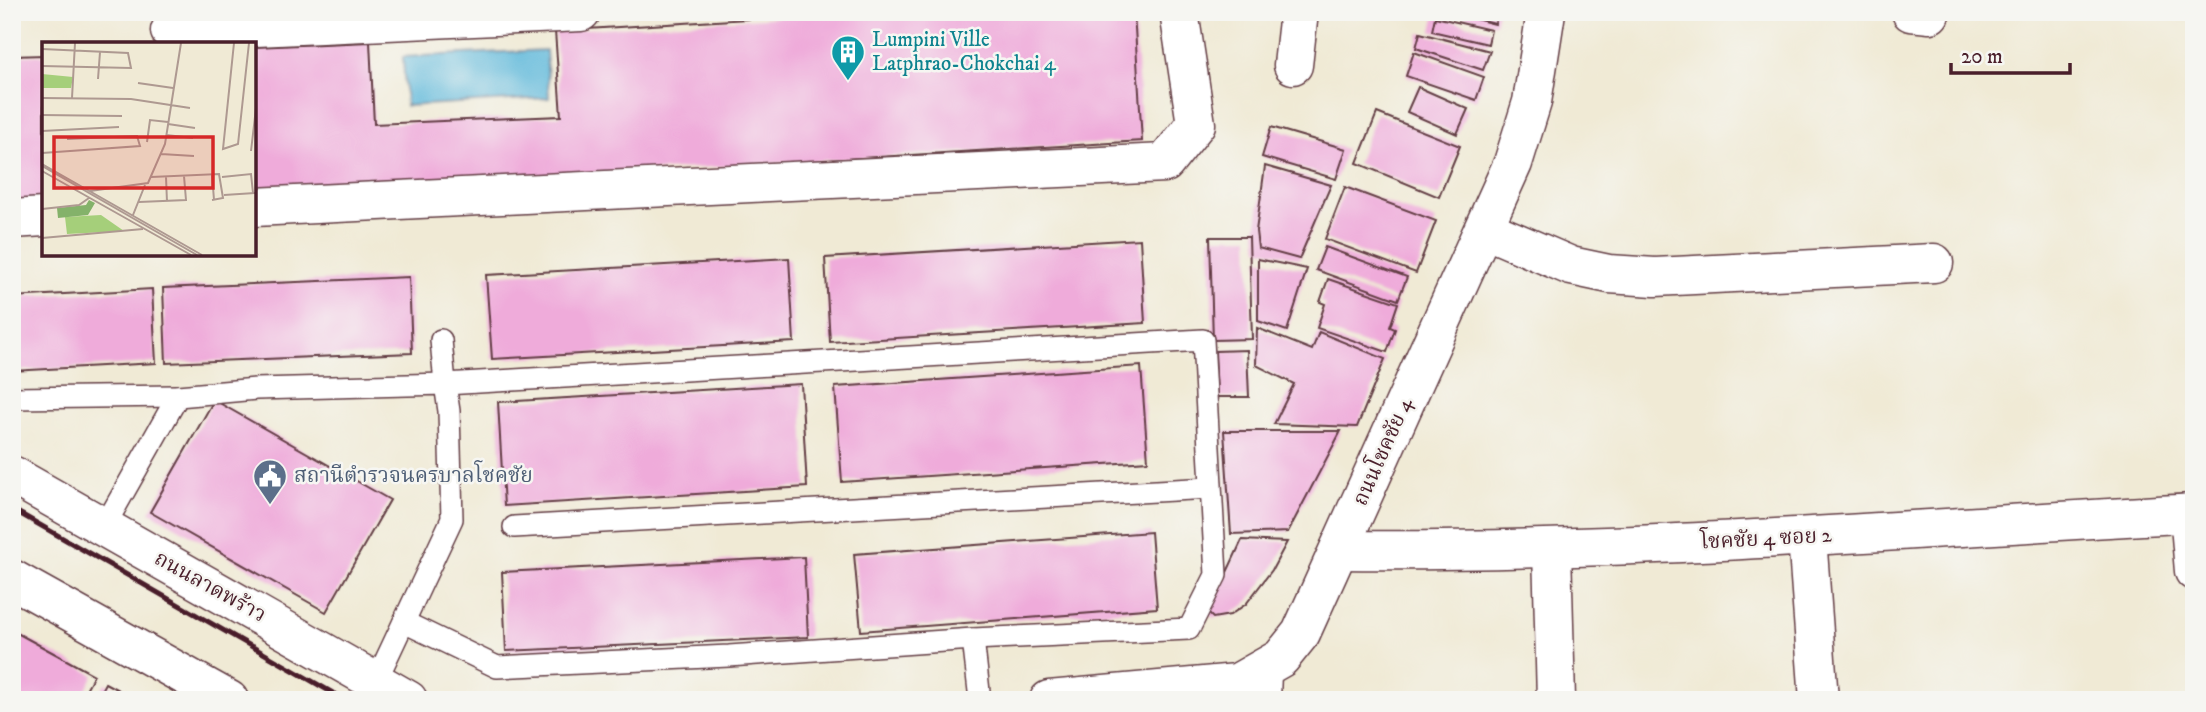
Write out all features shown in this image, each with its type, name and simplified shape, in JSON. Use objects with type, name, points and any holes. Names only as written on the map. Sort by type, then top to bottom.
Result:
[{"type":"street","points":[[170,30],[581,12]]},
{"type":"street","points":[[256,207],[1166,163],[1196,124],[1179,12]]},
{"type":"street","points":[[1293,65],[1299,12]]},
{"type":"street","name":"ถนนโชคชัย 4","points":[[1049,700],[1237,683],[1261,685],[1301,633],[1513,163],[1532,102],[1546,12]]},
{"type":"street","points":[[12,219],[42,217]]},
{"type":"street","points":[[1485,229],[1571,266],[1609,274],[1655,276],[1934,263]]},
{"type":"street","name":"ถนนลาดพร้าว","points":[[12,475],[392,691]]},
{"type":"street","points":[[2191,513],[2194,572]]},
{"type":"street","name":"โชคชัย 4 ซอย 2","points":[[1339,550],[1552,549],[1807,537],[2191,513]]},
{"type":"street","points":[[1807,537],[1819,700]]},
{"type":"street","points":[[1552,549],[1556,700]]},
{"type":"street","points":[[12,579],[229,700]]},
{"type":"lane","points":[[392,691],[404,622],[452,519],[449,411],[441,340]]},
{"type":"lane","points":[[12,398],[178,396],[256,389],[445,384],[1203,340],[1216,575],[1189,629],[497,667],[404,622]]},
{"type":"lane","points":[[104,527],[178,396]]},
{"type":"lane","points":[[514,527],[1210,488]]},
{"type":"lane","points":[[973,639],[980,700]]},
{"type":"water","points":[[546,50],[549,98],[406,106],[403,57]]},
{"type":"building","name":"Lumpini Ville Latphrao-Chokchai 4","points":[[858,12],[1134,12],[1142,141],[256,195],[256,47],[370,42],[374,124],[561,116],[555,31]]},
{"type":"building","points":[[1448,12],[1498,12],[1495,24]]},
{"type":"building","points":[[1435,17],[1491,30],[1488,44],[1432,31]]},
{"type":"building","points":[[1420,33],[1490,51],[1483,70],[1416,48]]},
{"type":"building","points":[[1414,52],[1484,77],[1476,100],[1406,76]]},
{"type":"building","points":[[42,55],[42,206],[12,208],[12,56]]},
{"type":"building","points":[[1418,87],[1468,109],[1457,134],[1407,112]]},
{"type":"building","points":[[1377,113],[1460,146],[1439,197],[1357,163]]},
{"type":"building","points":[[1271,127],[1346,149],[1336,179],[1262,157]]},
{"type":"building","points":[[1265,166],[1331,185],[1299,259],[1258,248],[1256,231]]},
{"type":"building","points":[[1345,187],[1436,221],[1416,273],[1325,239]]},
{"type":"building","points":[[1210,237],[1249,237],[1252,339],[1213,340]]},
{"type":"building","points":[[1140,239],[1145,323],[830,342],[825,258]]},
{"type":"building","points":[[1325,247],[1407,277],[1398,300],[1316,270]]},
{"type":"building","points":[[789,258],[794,342],[492,359],[486,275]]},
{"type":"building","points":[[1258,259],[1307,269],[1287,331],[1258,321]]},
{"type":"building","points":[[409,277],[412,353],[166,363],[163,288]]},
{"type":"building","points":[[1328,279],[1398,303],[1390,327],[1395,329],[1387,352],[1317,328],[1325,304],[1320,302]]},
{"type":"building","points":[[152,289],[156,363],[12,371],[12,297]]},
{"type":"building","points":[[1257,328],[1312,350],[1319,332],[1385,359],[1357,427],[1274,424],[1294,384],[1256,365]]},
{"type":"building","points":[[1247,350],[1249,397],[1217,397],[1215,351]]},
{"type":"building","points":[[1141,366],[1148,461],[842,482],[835,387]]},
{"type":"building","points":[[801,384],[807,487],[504,506],[498,402]]},
{"type":"building","name":"สถานีตำรวจนครบาลโชคชัย","points":[[214,400],[390,500],[326,612],[150,512]]},
{"type":"building","points":[[1224,431],[1341,431],[1288,532],[1231,534]]},
{"type":"building","points":[[1151,532],[1157,608],[861,631],[854,554]]},
{"type":"building","points":[[1242,540],[1287,542],[1272,570],[1246,604],[1230,615],[1213,618],[1208,613]]},
{"type":"building","points":[[804,557],[808,637],[506,651],[502,572]]},
{"type":"building","points":[[17,633],[94,675],[80,700],[12,700],[12,641]]},
{"type":"building","points":[[105,683],[120,691],[115,700],[96,700]]},
{"type":"railway","points":[[12,509],[345,700]]},
{"type":"place","name":"Lumpini Ville Latphrao-Chokchai 4","points":[[848,82]]},
{"type":"place","name":"สถานีตำรวจนครบาลโชคชัย","points":[[270,506]]}]
